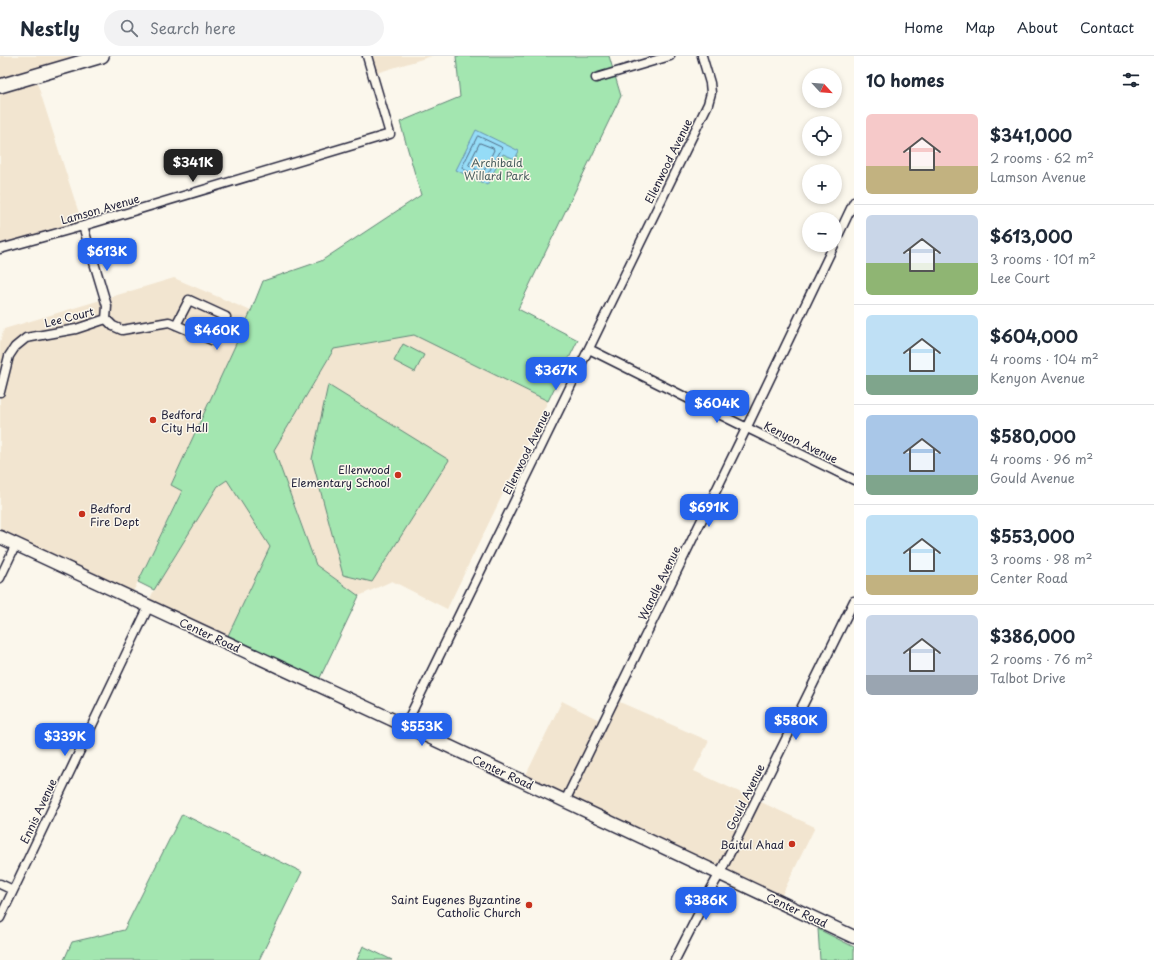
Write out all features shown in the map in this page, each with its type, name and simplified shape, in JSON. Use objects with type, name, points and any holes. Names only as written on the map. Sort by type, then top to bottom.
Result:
[{"type":"main road","points":[[0,86],[102,56]]},
{"type":"main road","name":"Center Road","points":[[0,537],[854,937]]},
{"type":"street","name":"Lamson Avenue","points":[[0,249],[390,134],[367,56]]},
{"type":"street","points":[[596,78],[670,56]]},
{"type":"street","name":"Ellenwood Avenue","points":[[405,726],[708,104],[711,88],[702,56]]},
{"type":"street","points":[[842,227],[854,202]]},
{"type":"street","name":"Lee Court","points":[[0,392],[9,356],[15,347],[26,338],[76,329],[106,319],[107,306],[82,226]]},
{"type":"street","name":"Wandle Avenue","points":[[565,801],[747,428],[831,252]]},
{"type":"street","points":[[106,319],[113,326],[122,330],[168,322],[214,341],[226,317],[189,300],[176,325]]},
{"type":"street","name":"Kenyon Avenue","points":[[589,349],[854,480]]},
{"type":"street","points":[[0,578],[16,544]]},
{"type":"street","name":"Gould Avenue","points":[[675,960],[720,873],[854,601]]},
{"type":"street","name":"Ennis Avenue","points":[[0,918],[148,606]]},
{"type":"street","points":[[0,884],[14,890]]},
{"type":"shaded area","points":[[0,56],[102,56],[35,76],[83,226],[0,249]]},
{"type":"shaded area","points":[[367,56],[432,56],[373,74]]},
{"type":"shaded area","points":[[174,278],[251,311],[171,485],[182,490],[130,598],[0,537],[0,342],[4,329]]},
{"type":"shaded area","name":"Ellenwood Elementary School","points":[[414,335],[548,401],[447,609],[392,581],[359,596],[316,565],[293,500],[225,642],[147,605],[154,590],[218,486],[274,450],[334,349]]},
{"type":"shaded area","points":[[615,700],[709,741],[694,771],[815,827],[779,901],[523,781],[562,701],[603,722]]},
{"type":"green space","name":"Archibald Willard Park","points":[[456,56],[609,56],[621,96],[518,309],[578,340],[548,401],[414,335],[334,349],[274,450],[316,565],[359,596],[317,684],[225,642],[270,547],[227,480],[218,486],[154,590],[138,582],[182,491],[171,485],[251,311],[263,281],[321,261],[421,195],[400,122],[460,97]]},
{"type":"green space","points":[[403,344],[424,355],[415,372],[394,361]]},
{"type":"green space","points":[[328,385],[449,460],[372,582],[343,575],[312,459]]},
{"type":"green space","points":[[182,814],[302,872],[259,960],[64,960],[72,942],[124,930]]},
{"type":"green space","points":[[818,929],[854,947],[854,960],[820,960]]},
{"type":"green space","points":[[363,946],[392,960],[357,960]]},
{"type":"water","points":[[476,130],[519,151],[515,159],[503,154],[487,185],[456,170]]},
{"type":"place","name":"Bedford City Hall","points":[[153,420]]},
{"type":"place","name":"Ellenwood Elementary School","points":[[398,475]]},
{"type":"place","name":"Bedford Fire Dept","points":[[82,514]]},
{"type":"place","name":"Baitul Ahad","points":[[792,844]]},
{"type":"place","name":"Saint Eugenes Byzantine Catholic Church","points":[[529,905]]}]
